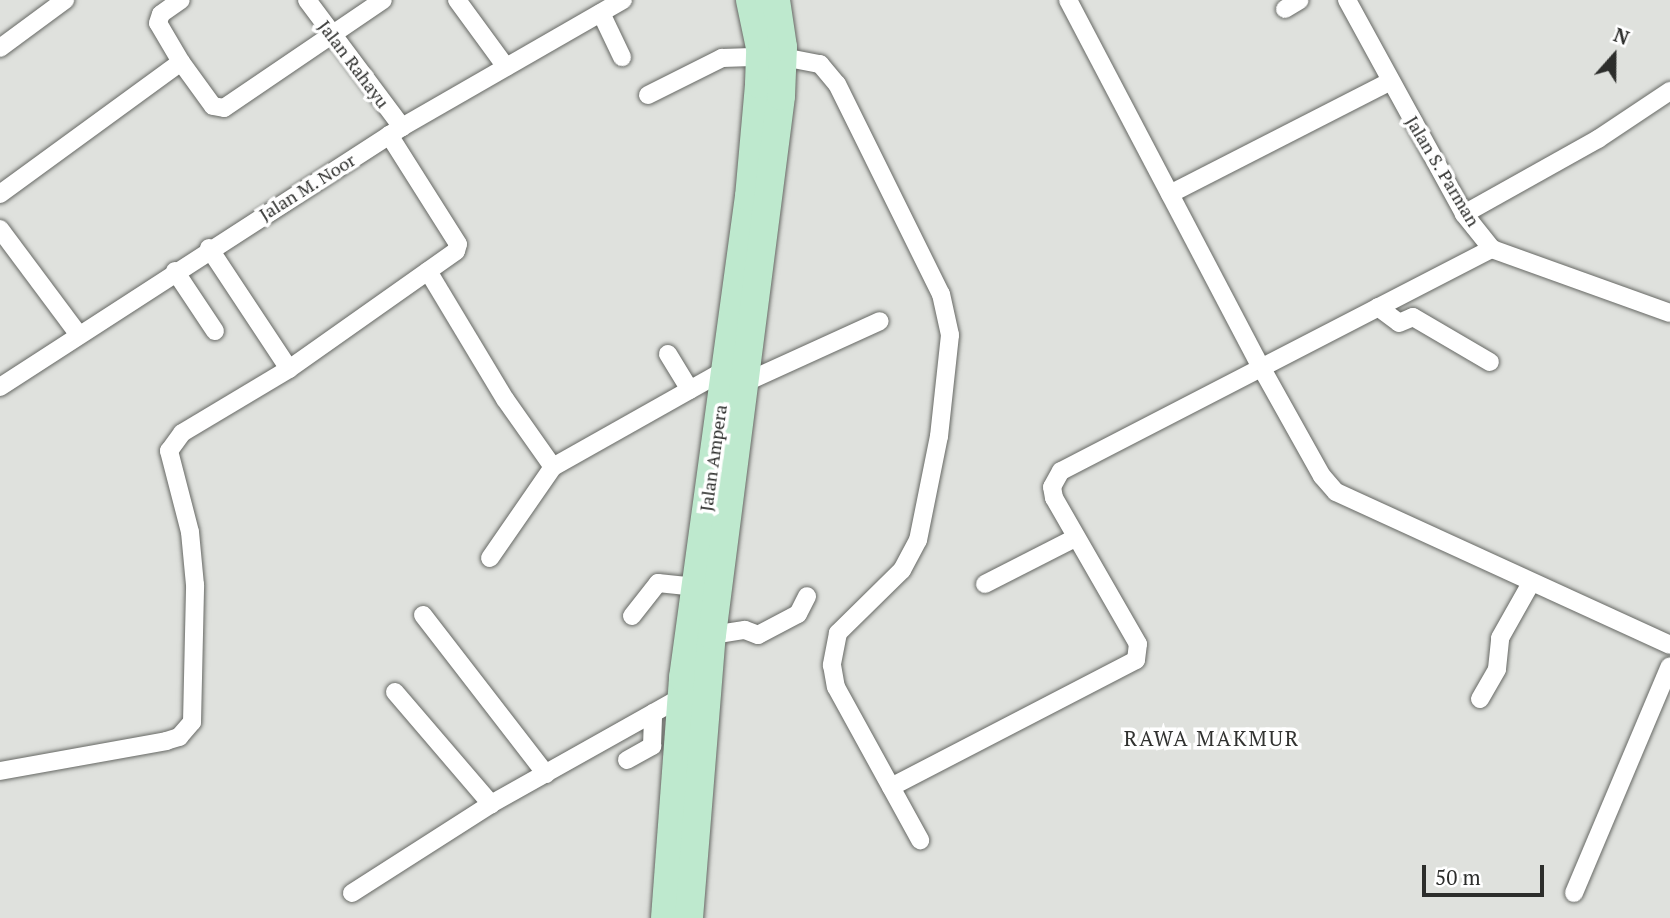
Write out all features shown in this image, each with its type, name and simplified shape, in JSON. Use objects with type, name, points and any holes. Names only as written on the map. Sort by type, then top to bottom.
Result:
[{"type":"main road","name":"Jalan Ampera","points":[[750,0],[771,57]]},
{"type":"main road","name":"Jalan Ampera","points":[[689,918],[712,635],[710,556],[734,376],[762,263],[776,0]]},
{"type":"main road","name":"Jalan Ampera","points":[[665,918],[682,697],[694,587],[710,556]]},
{"type":"street","points":[[0,48],[65,0]]},
{"type":"street","points":[[181,0],[161,14],[158,23],[181,62],[213,106],[221,109],[383,0]]},
{"type":"street","name":"Jalan Rahayu","points":[[307,0],[395,131],[458,244],[456,251],[428,271]]},
{"type":"street","points":[[457,0],[506,67]]},
{"type":"street","name":"Jalan M. Noor","points":[[0,387],[209,248],[395,131],[623,0]]},
{"type":"street","points":[[1068,0],[1261,367],[1322,476],[1336,492],[1670,645]]},
{"type":"street","name":"Jalan S. Parman","points":[[1347,0],[1464,214],[1492,249]]},
{"type":"street","points":[[601,13],[622,57]]},
{"type":"street","points":[[648,94],[722,58],[771,57],[820,64],[837,84],[940,294],[950,335],[943,410],[918,540],[902,570],[855,613],[833,646],[836,687],[920,840]]},
{"type":"street","points":[[0,194],[181,62]]},
{"type":"street","points":[[1170,194],[1391,81]]},
{"type":"street","points":[[1464,214],[1598,139],[1670,91]]},
{"type":"street","points":[[0,229],[79,335]]},
{"type":"street","points":[[209,248],[289,369]]},
{"type":"street","points":[[891,786],[1136,660],[1138,645],[1054,498],[1052,487],[1061,471],[1492,249],[1670,313]]},
{"type":"street","points":[[175,271],[215,331]]},
{"type":"street","points":[[0,771],[166,741],[187,730],[192,723],[195,585],[190,533],[169,451],[182,433],[289,369],[428,271],[505,399],[553,467]]},
{"type":"street","points":[[1378,307],[1399,323],[1413,317],[1490,362]]},
{"type":"street","points":[[490,558],[553,467],[690,390],[880,321]]},
{"type":"street","points":[[668,354],[690,390]]},
{"type":"street","points":[[985,584],[1075,538]]},
{"type":"street","points":[[632,616],[658,583],[694,587]]},
{"type":"street","points":[[1480,699],[1497,670],[1500,638],[1531,583]]},
{"type":"street","points":[[712,635],[745,629],[758,635],[798,614],[807,596]]},
{"type":"street","points":[[423,615],[546,774]]},
{"type":"street","points":[[1574,893],[1670,666]]},
{"type":"street","points":[[395,692],[491,804]]},
{"type":"street","points":[[352,893],[491,804],[682,697]]},
{"type":"street","points":[[627,760],[652,746],[653,713]]},
{"type":"district","name":"RAWA MAKMUR","points":[[1212,738]]}]
